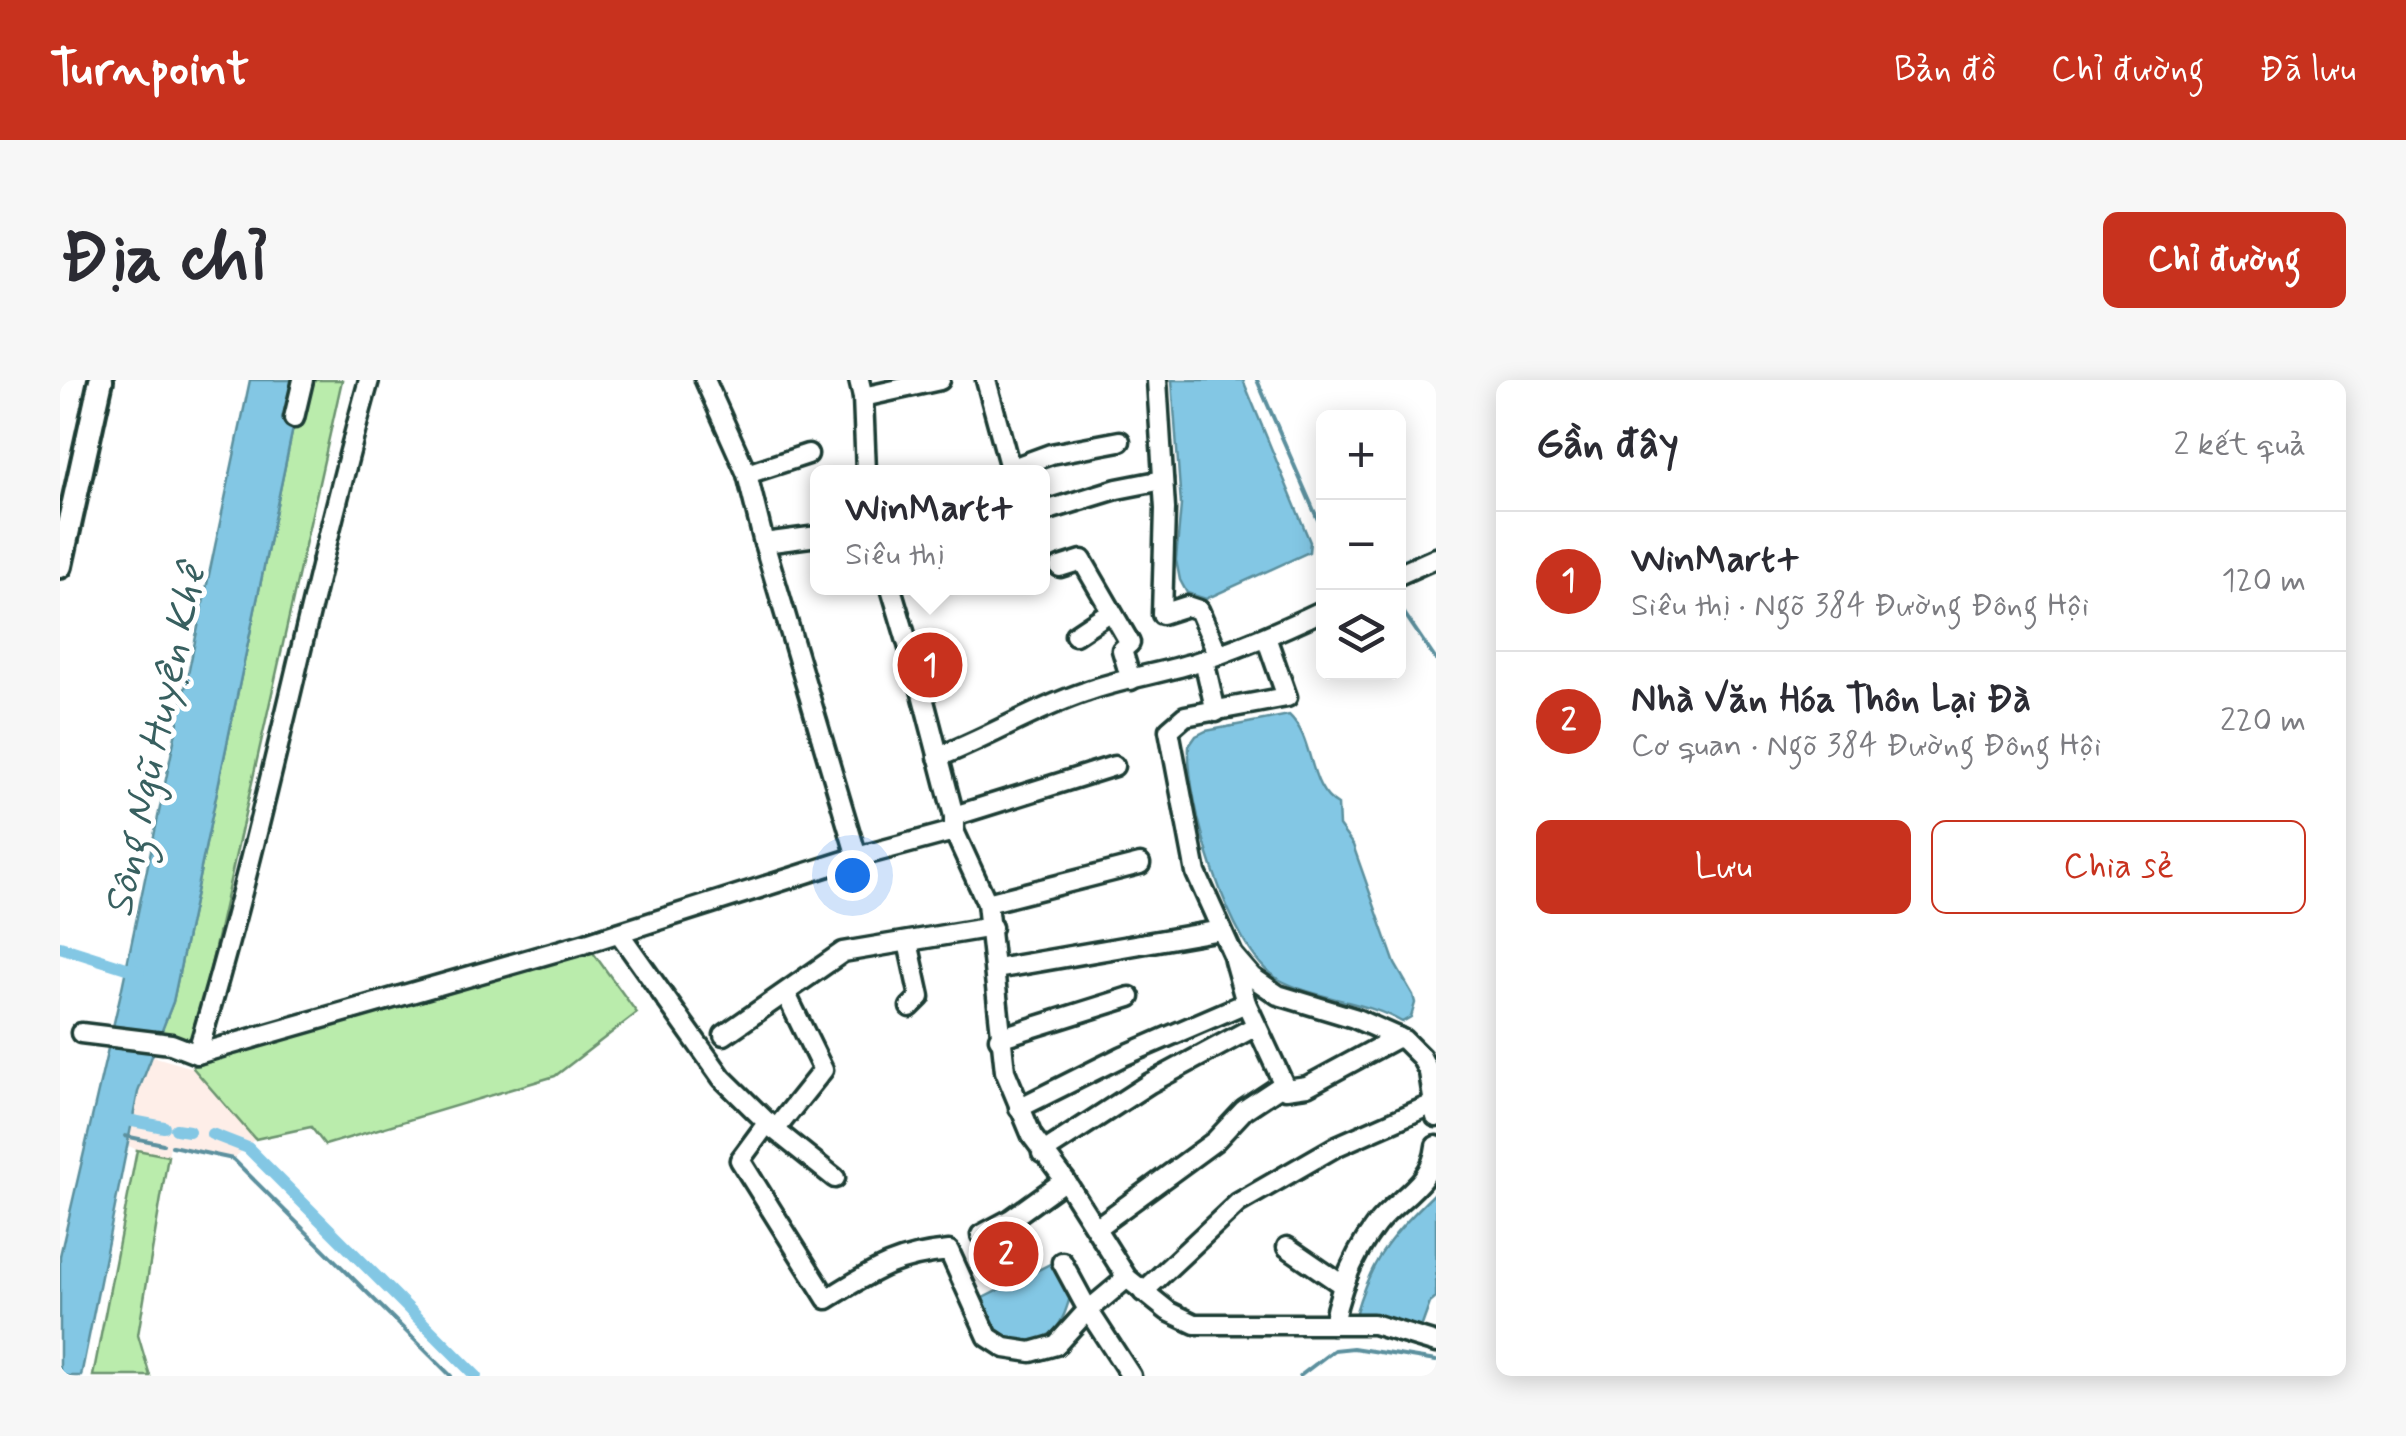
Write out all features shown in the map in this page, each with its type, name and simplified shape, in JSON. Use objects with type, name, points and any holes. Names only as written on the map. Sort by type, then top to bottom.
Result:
[{"type":"main road","points":[[60,566],[101,380]]},
{"type":"street","points":[[294,418],[304,380]]},
{"type":"street","points":[[197,1054],[229,948],[289,690],[369,380]]},
{"type":"street","points":[[705,380],[747,474],[856,858]]},
{"type":"street","points":[[866,465],[861,388],[940,380]]},
{"type":"street","points":[[986,380],[1009,465]]},
{"type":"street","points":[[1156,380],[1166,509],[1162,614],[1187,606],[1200,610],[1211,657],[1216,712]]},
{"type":"street","points":[[1023,465],[1051,454],[1120,441]]},
{"type":"street","points":[[747,474],[808,454]]},
{"type":"street","points":[[1050,510],[1163,480]]},
{"type":"street","points":[[764,544],[810,537]]},
{"type":"street","points":[[1406,571],[1436,558]]},
{"type":"street","points":[[1060,568],[1082,560],[1130,643],[1122,650],[1131,680]]},
{"type":"street","points":[[893,595],[954,823],[987,903],[1005,1070],[1042,1152],[1065,1180],[1128,1278],[1168,1311],[1195,1324],[1373,1324],[1436,1343]]},
{"type":"street","points":[[1075,635],[1112,611]]},
{"type":"street","points":[[938,757],[981,741],[1048,706],[1211,657],[1316,614]]},
{"type":"street","points":[[1266,637],[1287,698],[1185,716],[1169,730],[1192,859],[1233,955],[1246,1003],[1282,1084],[1295,1090],[1308,1086],[1398,1036]]},
{"type":"street","points":[[81,1033],[172,1044],[197,1054],[619,934],[856,858],[1114,766]]},
{"type":"street","points":[[987,903],[1140,864]]},
{"type":"street","points":[[724,1035],[842,952],[992,927]]},
{"type":"street","points":[[996,969],[1221,930]]},
{"type":"street","points":[[619,934],[722,1078],[772,1126],[836,1178]]},
{"type":"street","points":[[908,942],[920,997],[910,1006]]},
{"type":"street","points":[[1143,1292],[1238,1203],[1336,1146],[1435,1110],[1429,1072],[1421,1056],[1398,1036],[1278,995],[1252,977],[1233,955]]},
{"type":"street","points":[[786,994],[823,1070],[740,1160],[827,1299],[884,1264],[903,1257],[949,1251],[983,1328],[995,1344],[1030,1352],[1056,1345],[1088,1310],[1128,1278]]},
{"type":"street","points":[[1000,1038],[1130,996]]},
{"type":"street","points":[[1019,1108],[1123,1056],[1246,1003]]},
{"type":"street","points":[[1042,1152],[1150,1083],[1256,1026]]},
{"type":"street","points":[[1096,1228],[1215,1141],[1244,1110],[1282,1084]]},
{"type":"street","points":[[1333,1324],[1341,1284],[1376,1225],[1430,1171],[1436,1146]]},
{"type":"street","points":[[981,1235],[1011,1219],[1065,1180]]},
{"type":"street","points":[[1287,1247],[1341,1284]]},
{"type":"street","points":[[1062,1262],[1131,1376]]},
{"type":"shaded area","points":[[152,1056],[193,1068],[255,1139],[233,1159],[170,1145],[168,1156],[127,1145],[138,1092]]},
{"type":"green space","points":[[303,380],[342,380],[193,1046],[160,1034],[173,1002]]},
{"type":"green space","points":[[586,943],[637,1013],[555,1076],[325,1145],[311,1127],[255,1139],[193,1068],[197,1054]]},
{"type":"green space","points":[[137,1150],[168,1156],[138,1335],[150,1376],[93,1376]]},
{"type":"water","name":"Sông Ngũ Huyện Khê","points":[[250,380],[303,380],[173,1002],[138,1092],[81,1376],[60,1376],[60,1256],[122,988]]},
{"type":"water","points":[[1172,380],[1243,380],[1310,542],[1309,552],[1206,599],[1187,593],[1176,560],[1181,505]]},
{"type":"water","points":[[1289,715],[1303,737],[1321,787],[1338,805],[1339,826],[1353,845],[1395,964],[1413,995],[1411,1017],[1402,1022],[1278,979],[1260,963],[1243,939],[1214,873],[1195,802],[1189,746],[1206,731]]},
{"type":"water","points":[[1436,1192],[1436,1298],[1430,1303],[1421,1328],[1355,1315],[1369,1277],[1386,1247]]},
{"type":"water","points":[[1056,1261],[1072,1290],[1055,1330],[1028,1341],[993,1330],[977,1301]]},
{"type":"waterway","points":[[1257,380],[1316,515]]},
{"type":"waterway","points":[[1406,559],[1436,547]]},
{"type":"waterway","points":[[1406,616],[1436,660]]},
{"type":"waterway","points":[[60,947],[139,972]]},
{"type":"waterway","points":[[117,1118],[164,1127]]},
{"type":"waterway","points":[[176,1129],[189,1131]]},
{"type":"waterway","points":[[212,1134],[248,1148],[476,1376]]},
{"type":"waterway","points":[[125,1136],[163,1144]]},
{"type":"waterway","points":[[172,1146],[233,1159],[451,1376]]},
{"type":"waterway","points":[[1300,1376],[1334,1350],[1353,1348],[1436,1361]]},
{"type":"place","name":"WinMart+","points":[[930,665]]},
{"type":"place","name":"Nhà Văn Hóa Thôn Lại Đà","points":[[1006,1254]]}]
